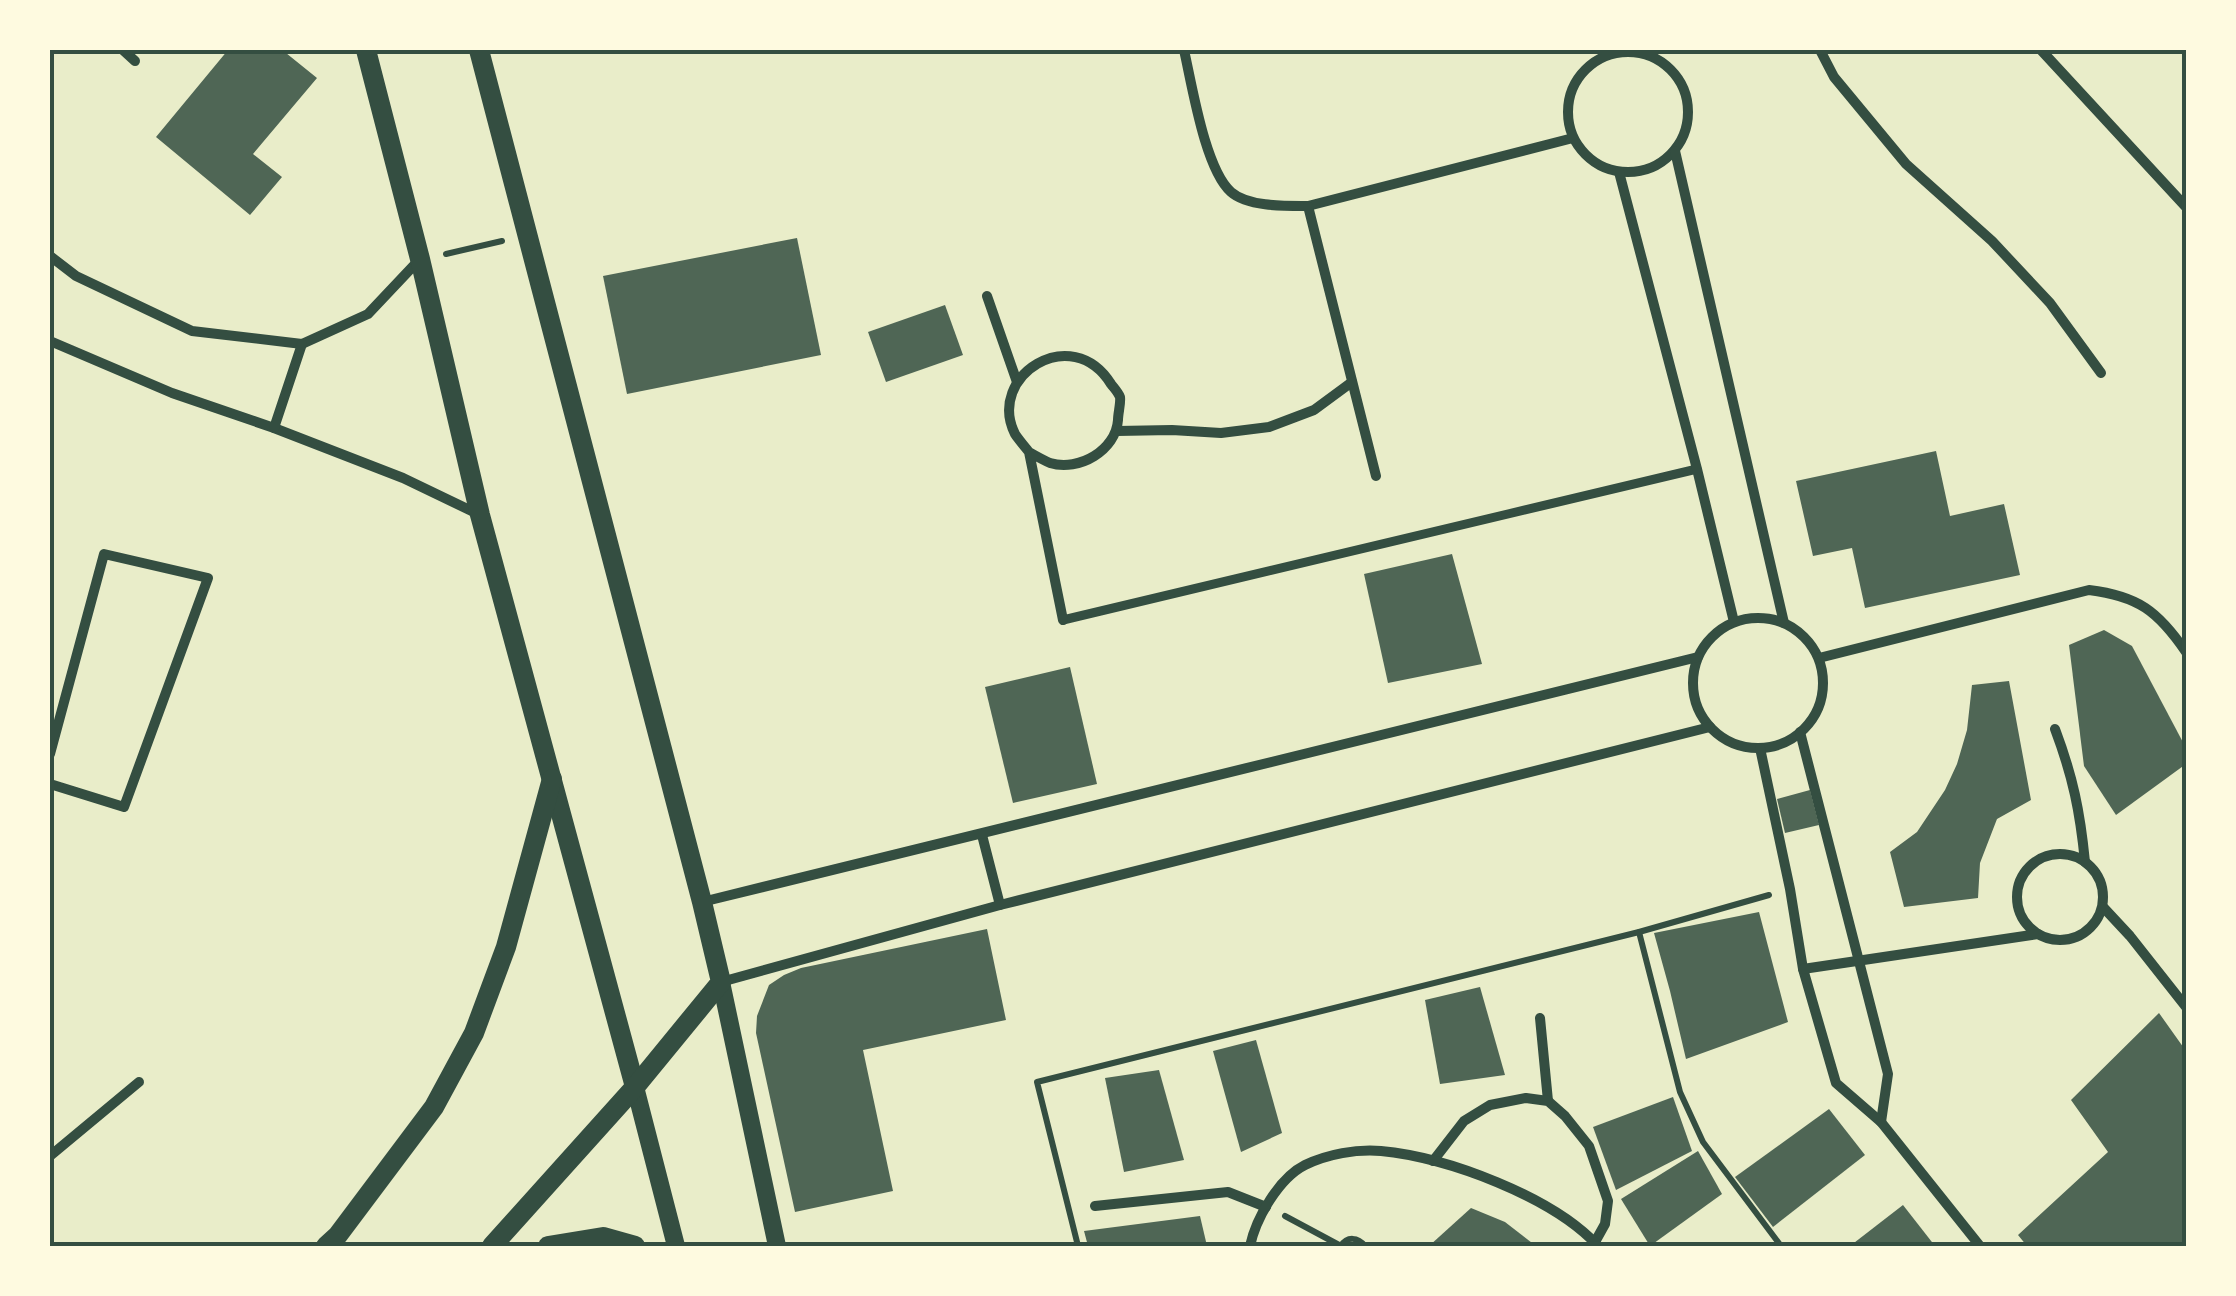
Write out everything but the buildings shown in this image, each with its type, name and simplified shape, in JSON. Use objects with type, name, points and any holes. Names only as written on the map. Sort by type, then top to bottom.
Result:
[{"type":"main road","points":[[366,50],[480,515],[635,1086]]},
{"type":"main road","points":[[479,50],[720,982],[635,1086],[492,1246]]},
{"type":"main road","points":[[326,1246],[434,1107],[474,1033],[506,947],[552,777]]},
{"type":"main road","points":[[548,1246],[604,1238],[635,1246]]},
{"type":"street","points":[[123,50],[134,61]]},
{"type":"street","points":[[1184,50],[1218,174],[1233,194],[1271,206],[1308,206],[1573,138]]},
{"type":"street","points":[[1820,50],[1834,76],[1906,164],[1992,241],[2050,303],[2102,373]]},
{"type":"street","points":[[2041,50],[2186,208]]},
{"type":"street","points":[[1603,53],[1641,54],[1659,61],[1674,74],[1685,92],[1685,133],[1675,151],[1640,172],[1619,172],[1599,166],[1584,154],[1567,120],[1574,82],[1603,53]]},
{"type":"street","points":[[1675,151],[1784,623]]},
{"type":"street","points":[[1619,172],[1734,622]]},
{"type":"street","points":[[1308,206],[1376,476]]},
{"type":"street","points":[[50,256],[76,276],[192,330],[302,344],[368,314],[420,259]]},
{"type":"street","points":[[987,296],[1017,382]]},
{"type":"street","points":[[50,341],[172,393],[403,478],[480,515]]},
{"type":"street","points":[[274,428],[302,344]]},
{"type":"street","points":[[1029,452],[1052,464],[1078,464],[1102,452],[1117,431],[1120,397],[1101,367],[1069,354],[1035,363],[1017,382],[1010,406],[1014,432],[1029,452],[1063,620],[1697,469]]},
{"type":"street","points":[[1117,431],[1221,434],[1269,427],[1314,410],[1352,382]]},
{"type":"street","points":[[50,784],[124,807],[208,578],[104,554],[51,747]]},
{"type":"street","points":[[1818,658],[2089,590],[2111,592],[2144,605],[2169,627],[2186,652]]},
{"type":"street","points":[[1768,618],[1784,623],[1810,644],[1818,658],[1823,678],[1821,699],[1800,732],[1782,744],[1742,746],[1710,726],[1700,711],[1694,693],[1698,658],[1719,631],[1734,622],[1768,618]]},
{"type":"street","points":[[702,902],[1698,658]]},
{"type":"street","points":[[777,1246],[720,982],[1000,905],[1710,726]]},
{"type":"street","points":[[2055,730],[2080,810],[2086,862]]},
{"type":"street","points":[[1800,732],[1888,1074],[1881,1122]]},
{"type":"street","points":[[1760,748],[1803,969],[1836,1083],[1881,1122],[1980,1246]]},
{"type":"street","points":[[982,835],[1000,905]]},
{"type":"street","points":[[2046,856],[2073,856],[2086,862],[2101,882],[2102,908],[2089,930],[2064,940],[2050,939],[2038,934],[2020,913],[2018,886],[2024,873],[2046,856]]},
{"type":"street","points":[[2102,908],[2130,936],[2186,1008]]},
{"type":"street","points":[[1803,969],[2038,934]]},
{"type":"street","points":[[1540,1018],[1548,1101]]},
{"type":"street","points":[[50,1156],[139,1082]]},
{"type":"street","points":[[635,1086],[676,1246]]},
{"type":"street","points":[[1250,1246],[1274,1192],[1302,1166],[1338,1154],[1379,1151],[1433,1160],[1508,1186],[1597,1244],[1608,1201],[1590,1146],[1548,1101],[1526,1098],[1490,1106],[1464,1120],[1433,1160]]},
{"type":"street","points":[[1095,1206],[1228,1192],[1266,1206]]},
{"type":"path","points":[[420,259],[528,236]]},
{"type":"path","points":[[1078,1246],[1038,1082],[1640,932],[1790,889]]},
{"type":"path","points":[[1640,932],[1680,1092],[1703,1142],[1781,1246]]},
{"type":"path","points":[[1266,1206],[1341,1246],[1352,1238],[1364,1246]]}]
